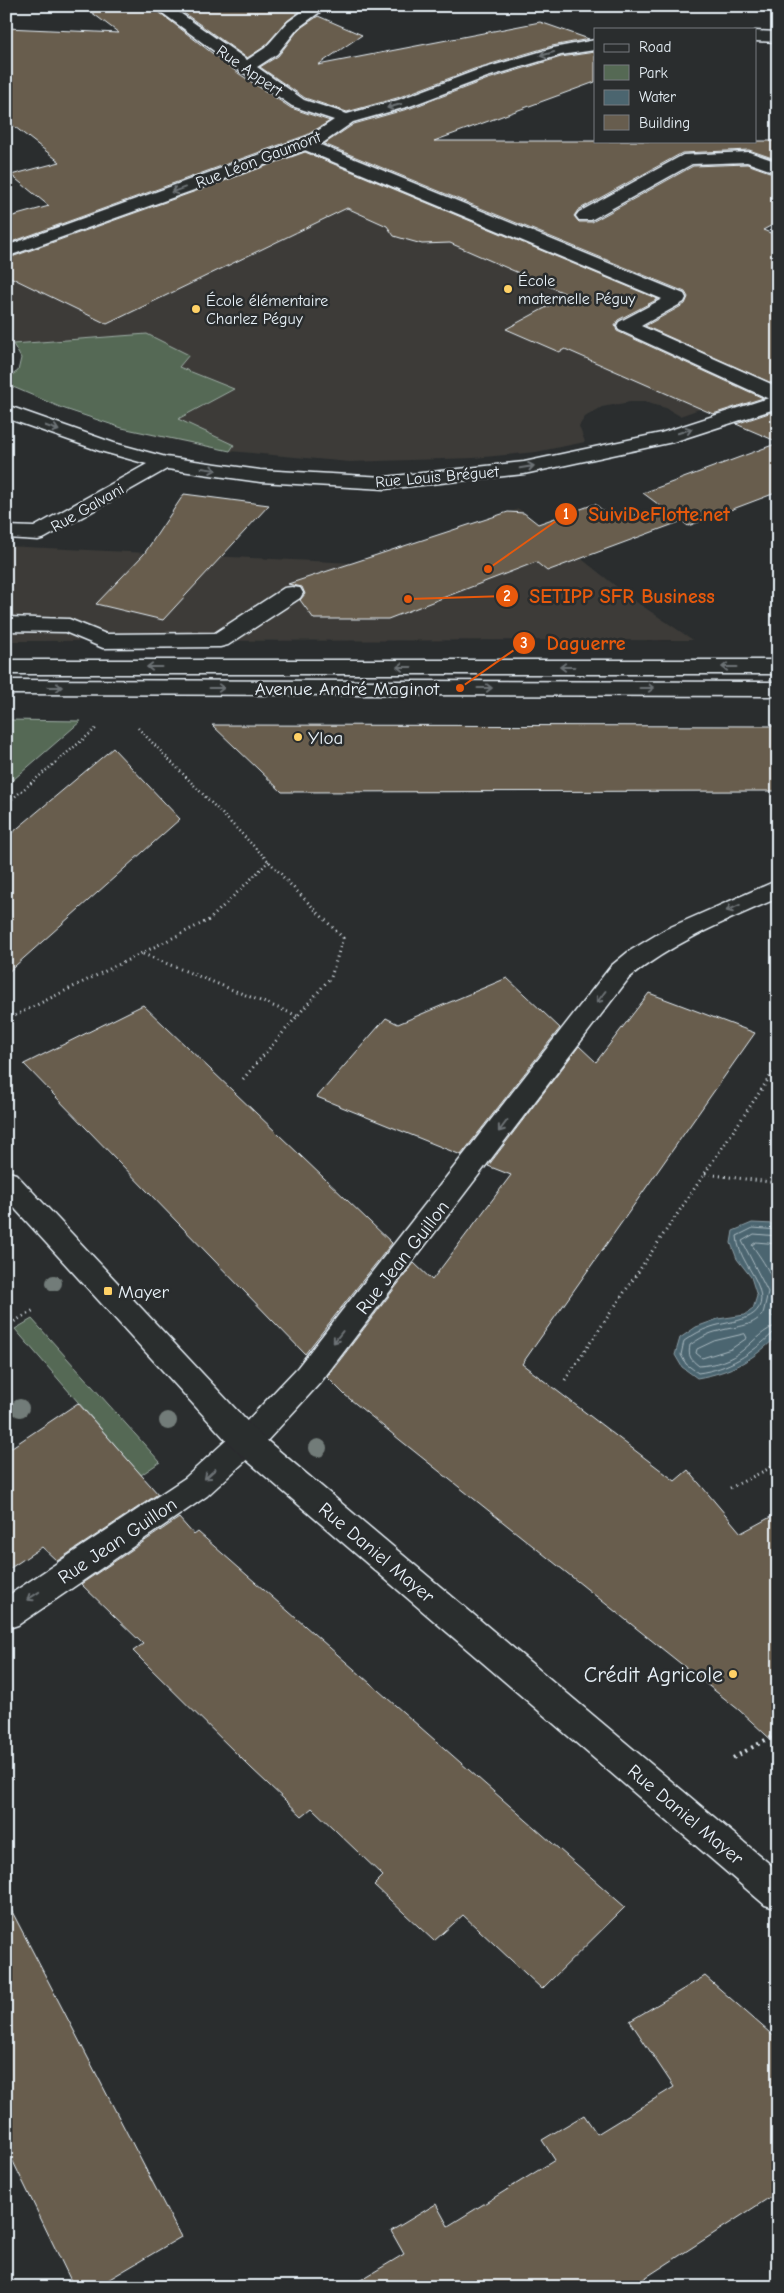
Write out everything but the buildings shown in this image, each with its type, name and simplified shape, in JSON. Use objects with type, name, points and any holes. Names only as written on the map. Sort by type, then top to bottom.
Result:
[{"type":"street","name":"Rue Appert","points":[[160,6],[298,103],[347,119]]},
{"type":"street","points":[[246,68],[271,51],[293,25],[320,6]]},
{"type":"street","points":[[756,36],[778,37]]},
{"type":"street","name":"Rue Léon Gaumont","points":[[6,252],[306,144],[347,119],[404,103],[499,68],[559,51],[594,45]]},
{"type":"street","points":[[306,144],[677,298],[626,326],[762,387],[778,399]]},
{"type":"street","points":[[585,216],[689,159],[750,157],[778,168]]},
{"type":"street","name":"Rue Louis Bréguet","points":[[6,411],[107,447],[164,463],[260,476],[386,483],[524,468],[666,438],[778,399]]},
{"type":"street","name":"Rue Galvani","points":[[6,532],[38,534],[164,463]]},
{"type":"street","points":[[6,624],[69,626],[104,641],[220,640],[292,593]]},
{"type":"street","name":"Avenue André Maginot","points":[[6,667],[778,667]]},
{"type":"street","name":"Avenue André Maginot","points":[[6,687],[778,688]]},
{"type":"street","name":"Rue Jean Guillon","points":[[6,1614],[196,1487],[247,1442],[315,1367],[440,1210],[620,972],[642,953],[672,935],[778,888]]},
{"type":"street","name":"Rue Daniel Mayer","points":[[6,1181],[247,1442],[778,1893]]},
{"type":"path","points":[[6,804],[105,722]]},
{"type":"path","points":[[133,723],[343,938],[331,977],[243,1078]]},
{"type":"path","points":[[6,1020],[209,920],[269,861]]},
{"type":"path","points":[[143,954],[298,1016]]},
{"type":"path","points":[[566,1380],[778,1065]]},
{"type":"path","points":[[706,1174],[778,1183]]},
{"type":"path","points":[[10,1324],[34,1310]]},
{"type":"path","points":[[730,1488],[778,1464]]},
{"type":"path","points":[[733,1758],[778,1733]]},
{"type":"shaded area","name":"École élémentaire Charlez Péguy","points":[[326,145],[705,301],[644,323],[773,383],[680,416],[666,408],[644,402],[630,402],[602,407],[585,417],[579,426],[585,442],[536,452],[474,458],[349,462],[230,451],[163,438],[122,428],[62,408],[6,384],[6,379],[18,371],[21,358],[13,344],[6,341],[6,264]]},
{"type":"shaded area","points":[[519,509],[632,599],[693,640],[6,641],[6,546],[374,564],[438,535]]},
{"type":"green space","points":[[147,334],[189,355],[179,367],[234,389],[178,419],[234,445],[230,451],[122,428],[62,408],[6,384],[6,379],[18,371],[21,358],[13,344]]},
{"type":"green space","points":[[6,720],[81,721],[6,786]]},
{"type":"green space","points":[[32,1319],[160,1462],[141,1475],[15,1329]]},
{"type":"water","points":[[752,1223],[774,1224],[778,1226],[778,1335],[741,1364],[721,1372],[697,1378],[682,1367],[675,1355],[680,1338],[696,1327],[718,1319],[745,1315],[753,1309],[757,1296],[751,1277],[737,1259],[731,1243],[733,1231]]},
{"type":"place","name":"École maternelle Péguy","points":[[508,289]]},
{"type":"place","name":"École élémentaire Charlez Péguy","points":[[196,309]]},
{"type":"place","name":"SuiviDeFlotte.net","points":[[488,569]]},
{"type":"place","name":"SETIPP SFR Business","points":[[408,599]]},
{"type":"place","name":"Daguerre","points":[[460,688]]},
{"type":"place","name":"Yloa","points":[[298,737]]},
{"type":"place","name":"Mayer","points":[[108,1291]]},
{"type":"place","name":"Crédit Agricole","points":[[733,1674]]}]
